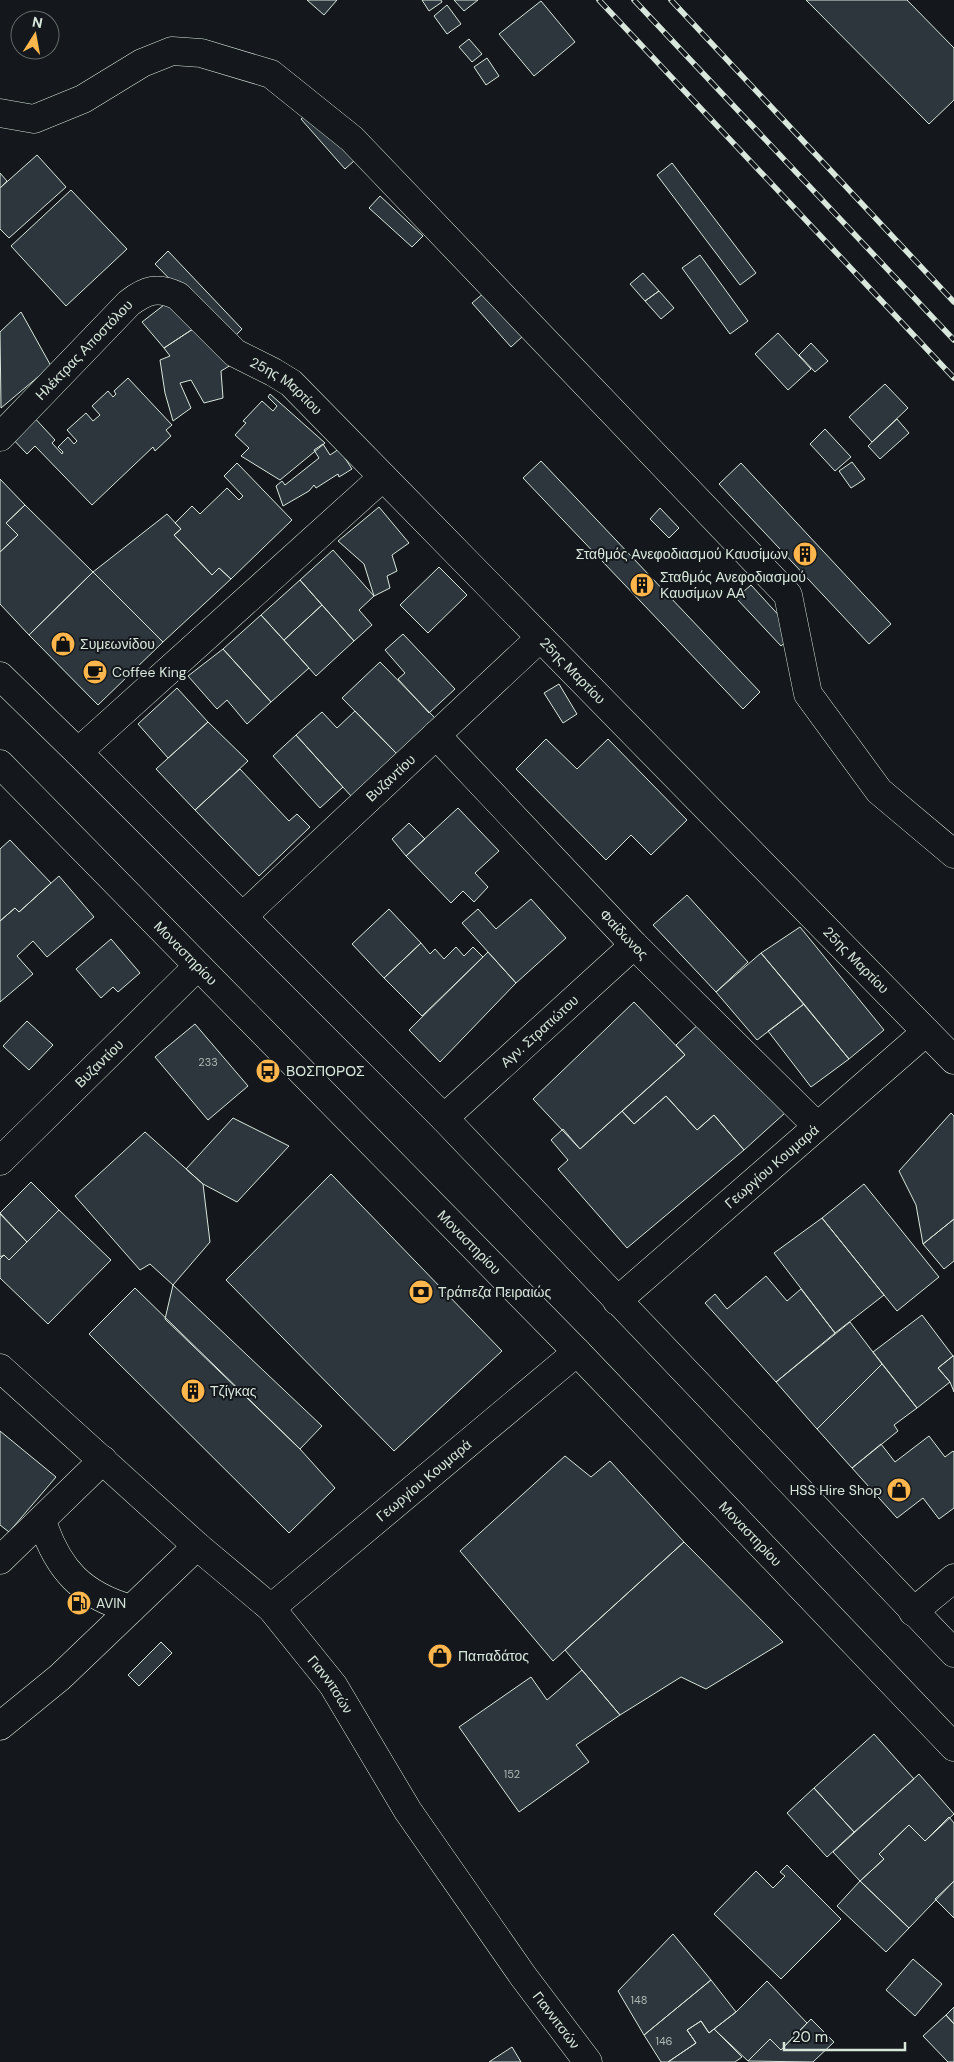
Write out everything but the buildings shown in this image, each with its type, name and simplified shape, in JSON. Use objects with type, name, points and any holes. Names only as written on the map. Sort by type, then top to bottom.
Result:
[{"type":"street","points":[[0,112],[34,119],[83,99],[142,63],[172,51],[201,53],[271,74],[352,138],[788,595],[808,694],[879,791],[954,854]]},
{"type":"street","name":"Ηλέκτρας Αποστόλου","points":[[0,437],[129,303],[138,296],[156,289],[168,290],[180,298]]},
{"type":"street","name":"25ης Μαρτίου","points":[[180,298],[235,353],[291,384],[954,1060]]},
{"type":"street","points":[[78,752],[383,477]]},
{"type":"street","name":"Βυζαντίου","points":[[243,916],[539,639]]},
{"type":"street","points":[[0,676],[444,1118],[954,1653]]},
{"type":"street","name":"Φαίδωνος","points":[[436,735],[634,944],[818,1126]]},
{"type":"street","name":"Μοναστηρίου","points":[[0,764],[577,1352],[954,1747]]},
{"type":"street","name":"Αγν. Στρατιώτου","points":[[444,1118],[634,944]]},
{"type":"street","name":"Βυζαντίου","points":[[0,1161],[198,966]]},
{"type":"street","name":"Γεωργίου Κουμαρά","points":[[617,1301],[926,1032]]},
{"type":"street","name":"Γεωργίου Κουμαρά","points":[[271,1608],[577,1352]]},
{"type":"street","name":"Γιαννιτσών","points":[[0,1368],[197,1546],[271,1608],[333,1685],[408,1811],[523,1976],[588,2062]]},
{"type":"street","points":[[0,1560],[103,1460]]},
{"type":"street","points":[[42,1521],[49,1543],[61,1564],[76,1581],[105,1600],[131,1609]]},
{"type":"street","points":[[0,1726],[60,1677],[197,1546]]},
{"type":"street","points":[[913,1612],[954,1578]]},
{"type":"railway","points":[[599,0],[954,378]]},
{"type":"railway","points":[[634,0],[954,340]]},
{"type":"railway","points":[[671,0],[954,302]]},
{"type":"place","name":"Σταθμός Ανεφοδιασμού Καυσίμων","points":[[805,554]]},
{"type":"place","name":"Σταθμός Ανεφοδιασμού Καυσίμων ΑΑ","points":[[642,585]]},
{"type":"place","name":"Συμεωνίδου","points":[[63,644]]},
{"type":"place","name":"Coffee King","points":[[95,672]]},
{"type":"place","name":"ΒΟΣΠΟΡΟΣ","points":[[268,1071]]},
{"type":"place","name":"Τράπεζα Πειραιώς","points":[[421,1292]]},
{"type":"place","name":"Τζίγκας","points":[[193,1391]]},
{"type":"place","name":"HSS Hire Shop","points":[[899,1490]]},
{"type":"place","name":"AVIN","points":[[79,1603]]},
{"type":"place","name":"Παπαδάτος","points":[[440,1656]]}]
